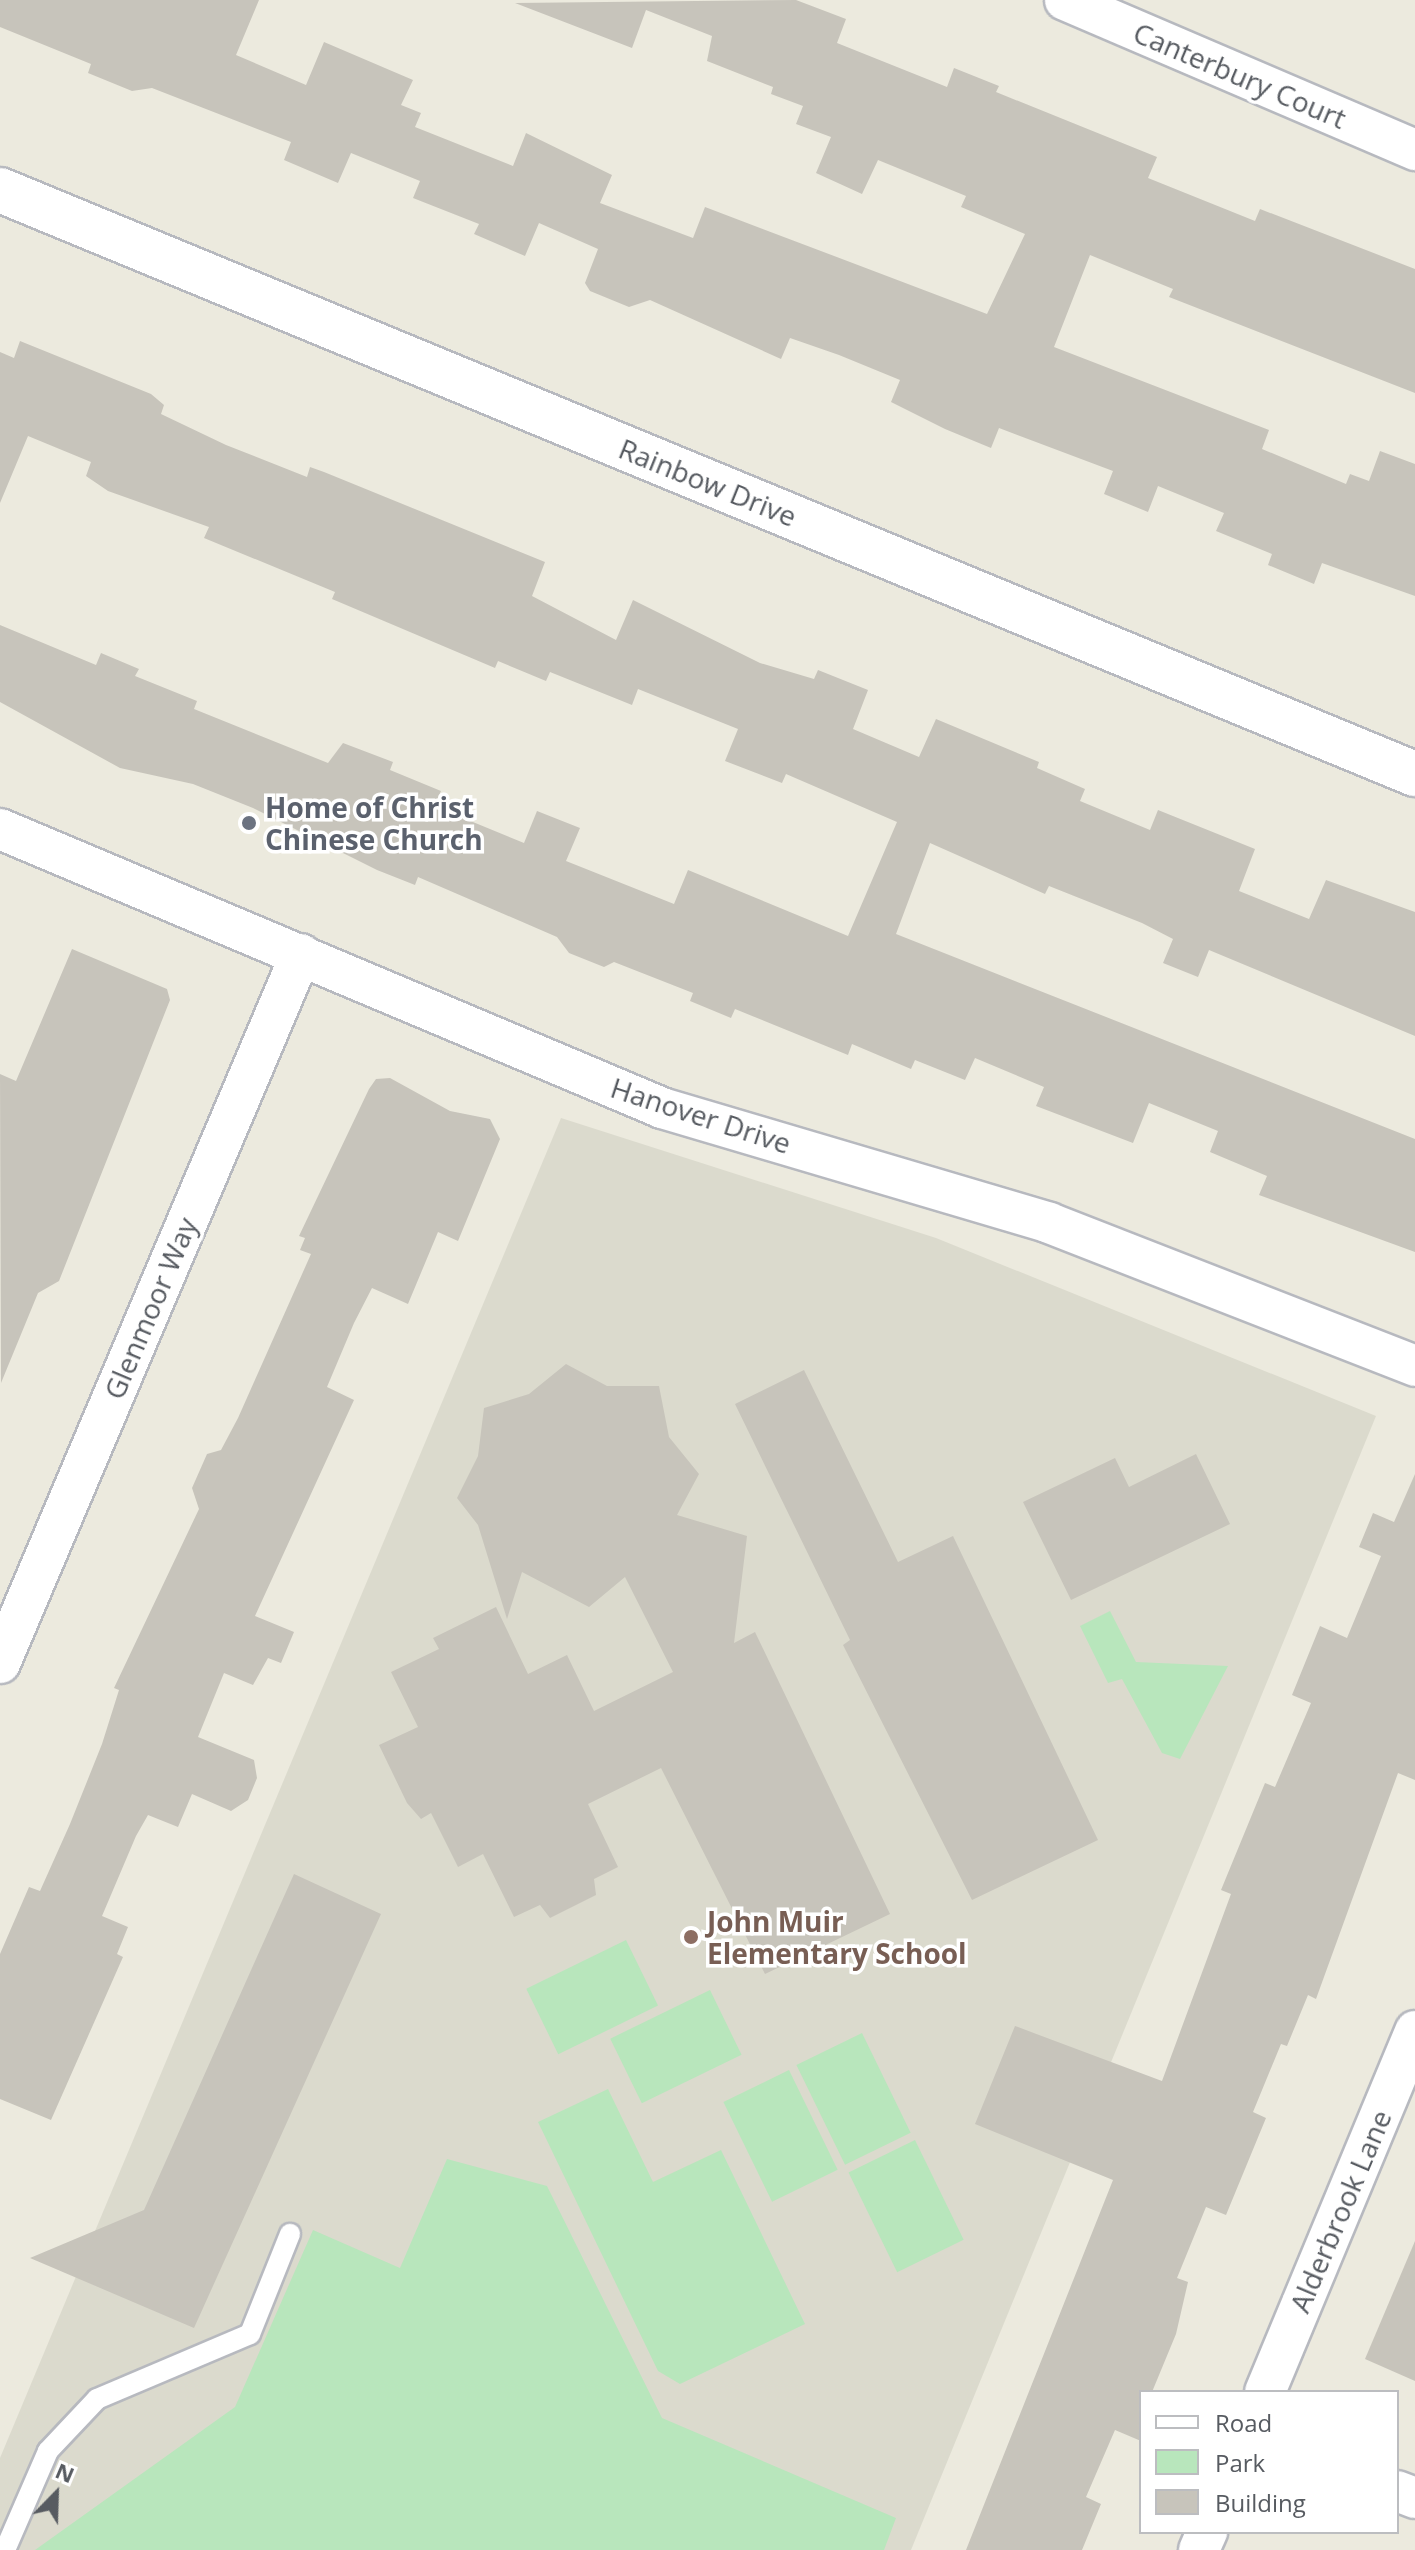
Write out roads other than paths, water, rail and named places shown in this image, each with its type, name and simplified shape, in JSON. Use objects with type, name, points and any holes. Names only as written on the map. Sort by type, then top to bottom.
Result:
[{"type":"street","name":"Canterbury Court","points":[[1065,0],[1415,150]]},
{"type":"street","name":"Rainbow Drive","points":[[0,190],[1415,774]]},
{"type":"street","name":"Hanover Drive","points":[[0,829],[662,1108],[1049,1223],[1415,1366]]},
{"type":"street","name":"Glenmoor Way","points":[[0,1663],[301,954]]},
{"type":"street","name":"Alderbrook Lane","points":[[1266,2390],[1415,2031]]},
{"type":"lane","points":[[5,2550],[48,2451],[97,2399],[250,2334],[290,2234]]},
{"type":"place","name":"Home of Christ Chinese Church","points":[[249,823]]},
{"type":"place","name":"John Muir Elementary School","points":[[691,1937]]}]
